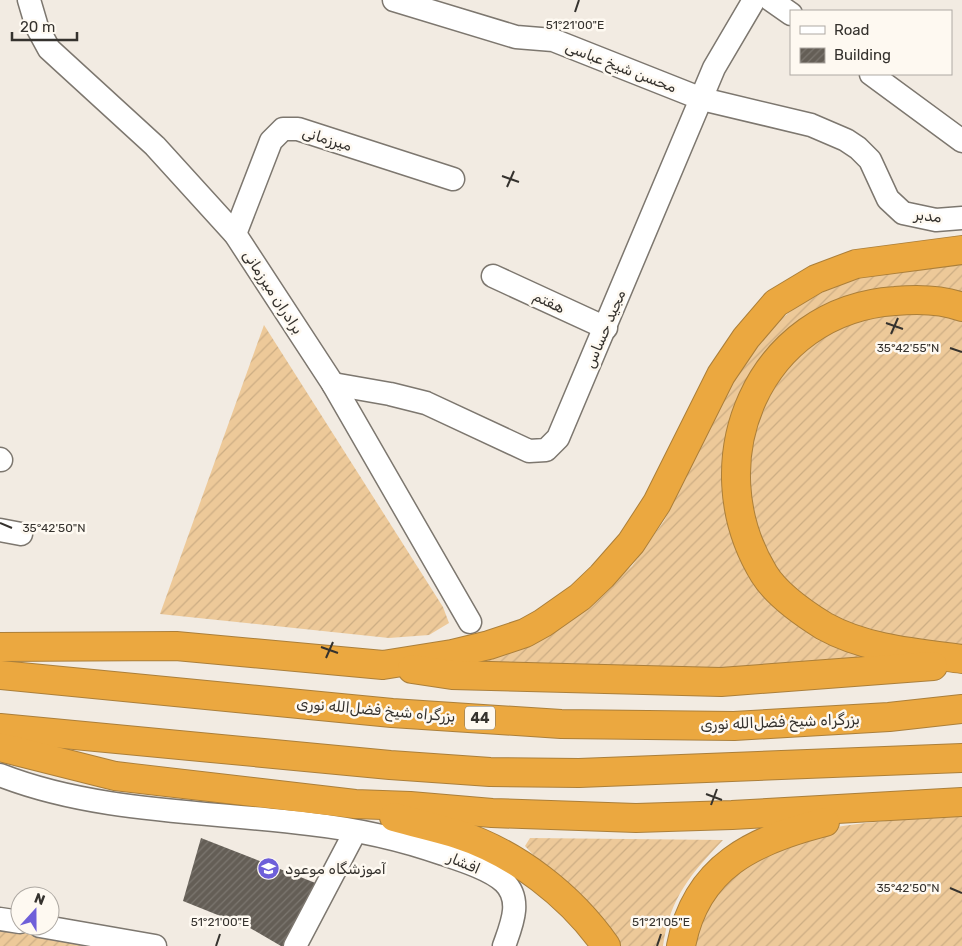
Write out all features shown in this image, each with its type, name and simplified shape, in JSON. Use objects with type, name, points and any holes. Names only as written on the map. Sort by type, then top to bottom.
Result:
[{"type":"highway","points":[[383,665],[452,654],[489,645],[525,633],[544,623],[580,597],[602,576],[631,543],[657,503],[721,375],[746,338],[776,304],[816,279],[856,264],[962,250]]},
{"type":"highway","points":[[962,307],[916,299],[878,302],[841,311],[810,329],[783,354],[761,383],[743,419],[735,456],[735,492],[744,531],[764,575],[790,602],[824,626],[860,640],[902,652],[962,661]]},
{"type":"highway","points":[[0,647],[176,646],[383,665],[452,675],[721,682],[908,669],[962,661]]},
{"type":"highway","name":"بزرگراه شیخ فضل‌الله نوری","points":[[0,675],[392,713],[562,724],[734,726],[889,717],[962,709]]},
{"type":"highway","points":[[0,728],[380,764],[490,772],[578,773],[962,758]]},
{"type":"highway","points":[[0,747],[115,776],[355,804],[492,813],[636,818],[732,815],[962,802]]},
{"type":"highway","points":[[355,804],[458,834],[510,858],[544,881],[574,908],[606,946]]},
{"type":"highway","points":[[681,946],[698,898],[714,876],[738,857],[761,842],[792,830],[874,808]]},
{"type":"street","name":"برادران میرزمانی","points":[[29,0],[37,27],[49,49],[155,146],[235,234],[333,384],[470,622]]},
{"type":"street","name":"محسن شیخ عباسی","points":[[394,0],[516,37],[552,40],[702,99],[810,125],[846,140],[870,160],[888,199],[896,208]]},
{"type":"street","name":"مجید حساس","points":[[333,384],[390,394],[426,403],[528,451],[546,450],[558,438],[714,68],[754,0]]},
{"type":"street","points":[[771,0],[790,13]]},
{"type":"street","points":[[872,75],[962,141]]},
{"type":"street","name":"میرزمانی","points":[[235,234],[271,141],[283,129],[298,129],[452,179]]},
{"type":"street","name":"مدبر","points":[[896,208],[903,213],[936,220],[962,218]]},
{"type":"street","name":"هفتم","points":[[493,276],[606,328]]},
{"type":"street","name":"افشار","points":[[0,775],[17,782],[106,802],[168,811],[310,824],[410,844],[453,857],[470,863],[504,882],[514,896],[515,912],[504,946]]},
{"type":"street","points":[[295,946],[355,832]]},
{"type":"street","points":[[60,929],[155,946]]},
{"type":"shaded area","points":[[962,265],[962,296],[893,289],[751,379],[749,569],[909,662],[696,671],[447,663],[576,616],[632,566],[664,521],[686,478],[715,409],[745,356],[775,324],[795,308],[837,284],[864,276]]},
{"type":"shaded area","points":[[928,310],[962,318],[962,650],[844,626],[782,582],[749,510],[751,429],[791,360],[823,334],[858,319]]},
{"type":"shaded area","points":[[264,325],[443,607],[449,623],[429,635],[389,638],[160,614]]},
{"type":"shaded area","points":[[962,815],[962,946],[692,946],[709,904],[733,873],[764,850],[800,836],[839,827]]},
{"type":"shaded area","points":[[530,838],[723,840],[701,864],[684,887],[671,914],[663,946],[619,946],[525,846]]},
{"type":"shaded area","points":[[0,925],[10,927],[10,936],[60,936],[114,946],[0,946]]},
{"type":"building","points":[[201,838],[318,884],[285,946],[281,946],[250,928],[183,901]]},
{"type":"place","name":"آموزشگاه موعود","points":[[269,869]]}]
